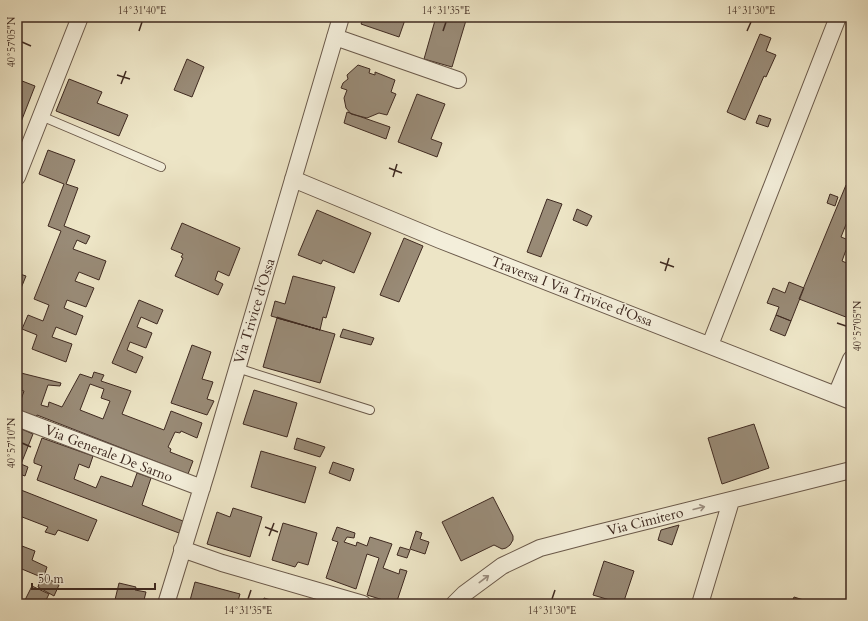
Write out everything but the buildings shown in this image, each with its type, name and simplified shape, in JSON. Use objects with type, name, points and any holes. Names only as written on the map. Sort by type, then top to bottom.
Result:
[{"type":"street","points":[[17,177],[80,17]]},
{"type":"street","name":"Via Trivice d'Ossa","points":[[166,604],[202,488],[341,17]]},
{"type":"street","points":[[710,345],[838,17]]},
{"type":"street","points":[[335,37],[458,80]]},
{"type":"street","name":"Traversa I Via Trivice d'Ossa","points":[[294,179],[448,242],[851,400]]},
{"type":"street","points":[[836,395],[851,359]]},
{"type":"street","name":"Via Generale De Sarno","points":[[17,418],[202,488]]},
{"type":"street","name":"Via Cimitero","points":[[454,604],[464,594],[502,566],[540,548],[851,470]]},
{"type":"street","points":[[700,604],[731,500]]},
{"type":"street","points":[[182,550],[363,604]]},
{"type":"lane","points":[[41,116],[161,167]]},
{"type":"lane","points":[[237,368],[370,410]]}]
